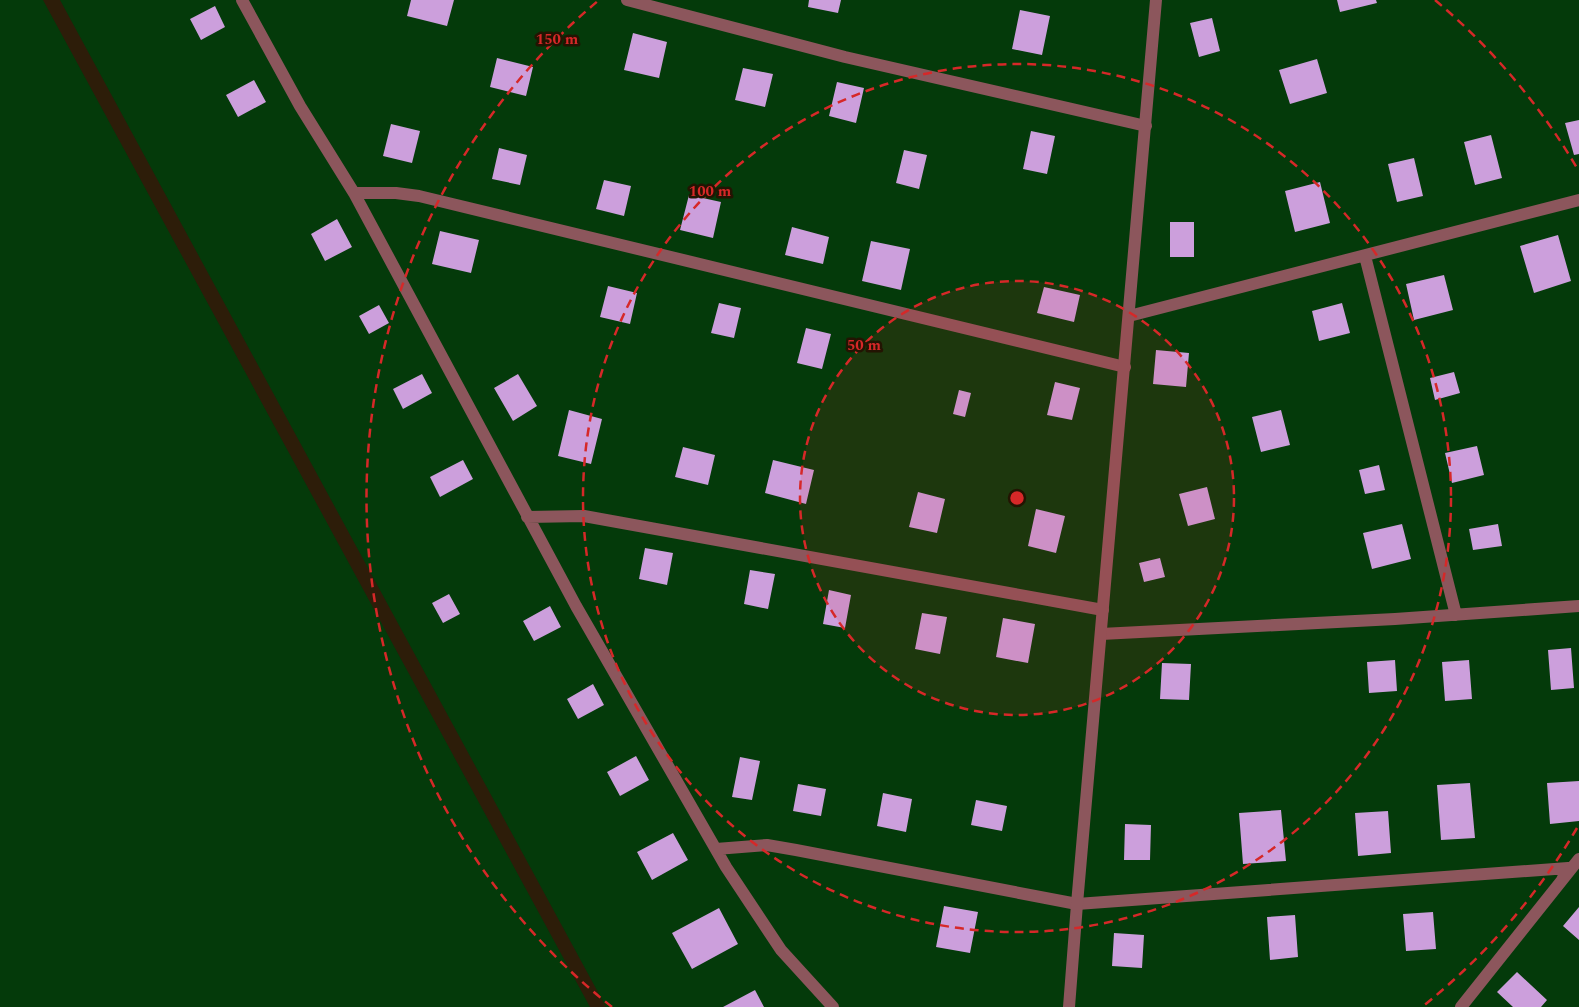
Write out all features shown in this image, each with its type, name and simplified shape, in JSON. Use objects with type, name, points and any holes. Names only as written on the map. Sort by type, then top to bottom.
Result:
[{"type":"street","points":[[242,0],[300,106],[354,193],[576,606],[716,849],[781,950],[833,1007]]},
{"type":"street","points":[[627,0],[845,56],[1146,126]]},
{"type":"street","points":[[1069,1007],[1156,0]]},
{"type":"street","points":[[354,193],[396,193],[419,196],[1125,367]]},
{"type":"street","points":[[1129,316],[1579,200]]},
{"type":"street","points":[[1365,256],[1456,615]]},
{"type":"street","points":[[527,517],[584,516],[1103,610]]},
{"type":"street","points":[[1101,634],[1456,615],[1579,606]]},
{"type":"street","points":[[716,849],[766,845],[1077,904],[1568,868],[1562,880]]},
{"type":"street","points":[[1461,1007],[1579,858]]},
{"type":"green space","points":[[0,0],[43,0],[590,1007],[0,1007]]},
{"type":"green space","points":[[60,0],[1579,0],[1579,1007],[606,1007]]},
{"type":"building","points":[[411,0],[454,0],[447,26],[407,16]]},
{"type":"building","points":[[809,0],[841,0],[838,13],[808,7]]},
{"type":"building","points":[[1337,0],[1376,0],[1377,3],[1340,12]]},
{"type":"building","points":[[215,6],[225,27],[201,40],[190,19]]},
{"type":"building","points":[[1020,10],[1050,16],[1042,55],[1012,49]]},
{"type":"building","points":[[1212,18],[1220,51],[1199,57],[1190,23]]},
{"type":"building","points":[[633,33],[667,42],[659,78],[624,70]]},
{"type":"building","points":[[497,58],[533,67],[526,96],[490,87]]},
{"type":"building","points":[[1317,59],[1327,93],[1290,104],[1279,70]]},
{"type":"building","points":[[743,68],[773,74],[765,107],[735,100]]},
{"type":"building","points":[[254,80],[266,102],[238,117],[226,95]]},
{"type":"building","points":[[837,82],[864,88],[856,123],[829,116]]},
{"type":"building","points":[[1579,120],[1579,154],[1574,155],[1565,123]]},
{"type":"building","points":[[391,124],[420,131],[412,163],[383,156]]},
{"type":"building","points":[[1031,131],[1055,136],[1047,174],[1023,169]]},
{"type":"building","points":[[1491,135],[1502,178],[1475,185],[1464,142]]},
{"type":"building","points":[[499,148],[527,155],[520,185],[492,179]]},
{"type":"building","points":[[904,150],[927,155],[919,189],[896,183]]},
{"type":"building","points":[[1414,158],[1423,196],[1397,202],[1388,164]]},
{"type":"building","points":[[604,180],[631,186],[624,216],[596,209]]},
{"type":"building","points":[[1320,182],[1330,223],[1295,232],[1285,191]]},
{"type":"building","points":[[689,195],[721,202],[713,238],[680,230]]},
{"type":"building","points":[[337,219],[352,247],[325,261],[311,234]]},
{"type":"building","points":[[1170,222],[1194,222],[1194,257],[1170,257]]},
{"type":"building","points":[[792,227],[829,237],[823,264],[785,255]]},
{"type":"building","points":[[440,231],[479,240],[471,273],[432,264]]},
{"type":"building","points":[[1558,235],[1571,281],[1534,293],[1520,246]]},
{"type":"building","points":[[871,241],[910,249],[901,290],[862,281]]},
{"type":"building","points":[[1444,275],[1453,310],[1414,320],[1406,284]]},
{"type":"building","points":[[608,286],[637,293],[630,324],[600,317]]},
{"type":"building","points":[[1044,287],[1080,295],[1074,322],[1037,313]]},
{"type":"building","points":[[719,303],[741,308],[734,338],[711,333]]},
{"type":"building","points":[[1342,303],[1350,333],[1319,341],[1312,311]]},
{"type":"building","points":[[379,305],[389,323],[369,334],[359,316]]},
{"type":"building","points":[[806,328],[831,334],[822,369],[797,363]]},
{"type":"building","points":[[1156,350],[1189,353],[1186,387],[1153,384]]},
{"type":"building","points":[[1454,372],[1460,393],[1435,400],[1430,378]]},
{"type":"building","points":[[422,374],[432,393],[403,409],[393,389]]},
{"type":"building","points":[[518,374],[537,406],[513,421],[494,388]]},
{"type":"building","points":[[1055,382],[1080,388],[1072,420],[1047,415]]},
{"type":"building","points":[[959,390],[971,393],[965,417],[953,414]]},
{"type":"building","points":[[569,410],[602,419],[591,464],[558,456]]},
{"type":"building","points":[[1281,410],[1290,445],[1261,452],[1252,417]]},
{"type":"building","points":[[1477,446],[1484,475],[1452,483],[1445,453]]},
{"type":"building","points":[[683,447],[715,455],[708,485],[675,477]]},
{"type":"building","points":[[463,460],[473,479],[440,497],[430,477]]},
{"type":"building","points":[[773,460],[814,470],[806,504],[765,493]]},
{"type":"building","points":[[1379,465],[1385,490],[1365,494],[1359,470]]},
{"type":"building","points":[[1207,487],[1215,519],[1188,526],[1179,494]]},
{"type":"building","points":[[918,492],[945,499],[937,533],[909,527]]},
{"type":"building","points":[[1036,509],[1065,516],[1056,553],[1028,546]]},
{"type":"building","points":[[1402,524],[1411,559],[1372,569],[1363,533]]},
{"type":"building","points":[[1498,524],[1502,546],[1473,550],[1469,529]]},
{"type":"building","points":[[645,548],[673,553],[667,585],[639,579]]},
{"type":"building","points":[[1160,558],[1165,577],[1144,582],[1139,563]]},
{"type":"building","points":[[750,570],[775,574],[768,609],[744,604]]},
{"type":"building","points":[[829,590],[851,595],[845,628],[823,624]]},
{"type":"building","points":[[449,594],[460,614],[443,623],[432,603]]},
{"type":"building","points":[[550,606],[561,627],[534,641],[523,621]]},
{"type":"building","points":[[922,613],[947,617],[940,654],[915,649]]},
{"type":"building","points":[[1003,618],[1035,624],[1028,663],[996,657]]},
{"type":"building","points":[[1571,648],[1574,688],[1551,690],[1548,650]]},
{"type":"building","points":[[1395,660],[1397,691],[1369,693],[1367,662]]},
{"type":"building","points":[[1469,660],[1472,699],[1445,701],[1442,662]]},
{"type":"building","points":[[1162,663],[1191,664],[1189,700],[1160,699]]},
{"type":"building","points":[[593,684],[604,705],[578,719],[567,699]]},
{"type":"building","points":[[636,756],[649,780],[620,796],[607,772]]},
{"type":"building","points":[[740,757],[760,761],[752,800],[732,797]]},
{"type":"building","points":[[1579,781],[1579,821],[1550,824],[1547,783]]},
{"type":"building","points":[[1470,783],[1475,838],[1441,840],[1437,785]]},
{"type":"building","points":[[798,784],[826,789],[821,816],[793,811]]},
{"type":"building","points":[[883,793],[912,799],[906,832],[877,826]]},
{"type":"building","points":[[976,800],[1007,806],[1002,831],[971,825]]},
{"type":"building","points":[[1281,810],[1286,861],[1243,864],[1239,813]]},
{"type":"building","points":[[1388,811],[1391,853],[1358,856],[1355,813]]},
{"type":"building","points":[[1125,824],[1151,825],[1150,860],[1124,860]]},
{"type":"building","points":[[673,833],[688,860],[652,880],[637,852]]},
{"type":"building","points":[[944,906],[978,912],[970,953],[936,947]]},
{"type":"building","points":[[1579,907],[1579,940],[1563,926]]},
{"type":"building","points":[[719,908],[738,944],[692,969],[672,933]]},
{"type":"building","points":[[1433,912],[1436,949],[1406,951],[1403,914]]},
{"type":"building","points":[[1295,915],[1298,957],[1270,960],[1267,917]]},
{"type":"building","points":[[1114,933],[1144,935],[1142,968],[1112,966]]},
{"type":"building","points":[[1517,972],[1547,1000],[1541,1007],[1513,1007],[1497,992]]},
{"type":"building","points":[[755,990],[764,1007],[723,1007]]}]
